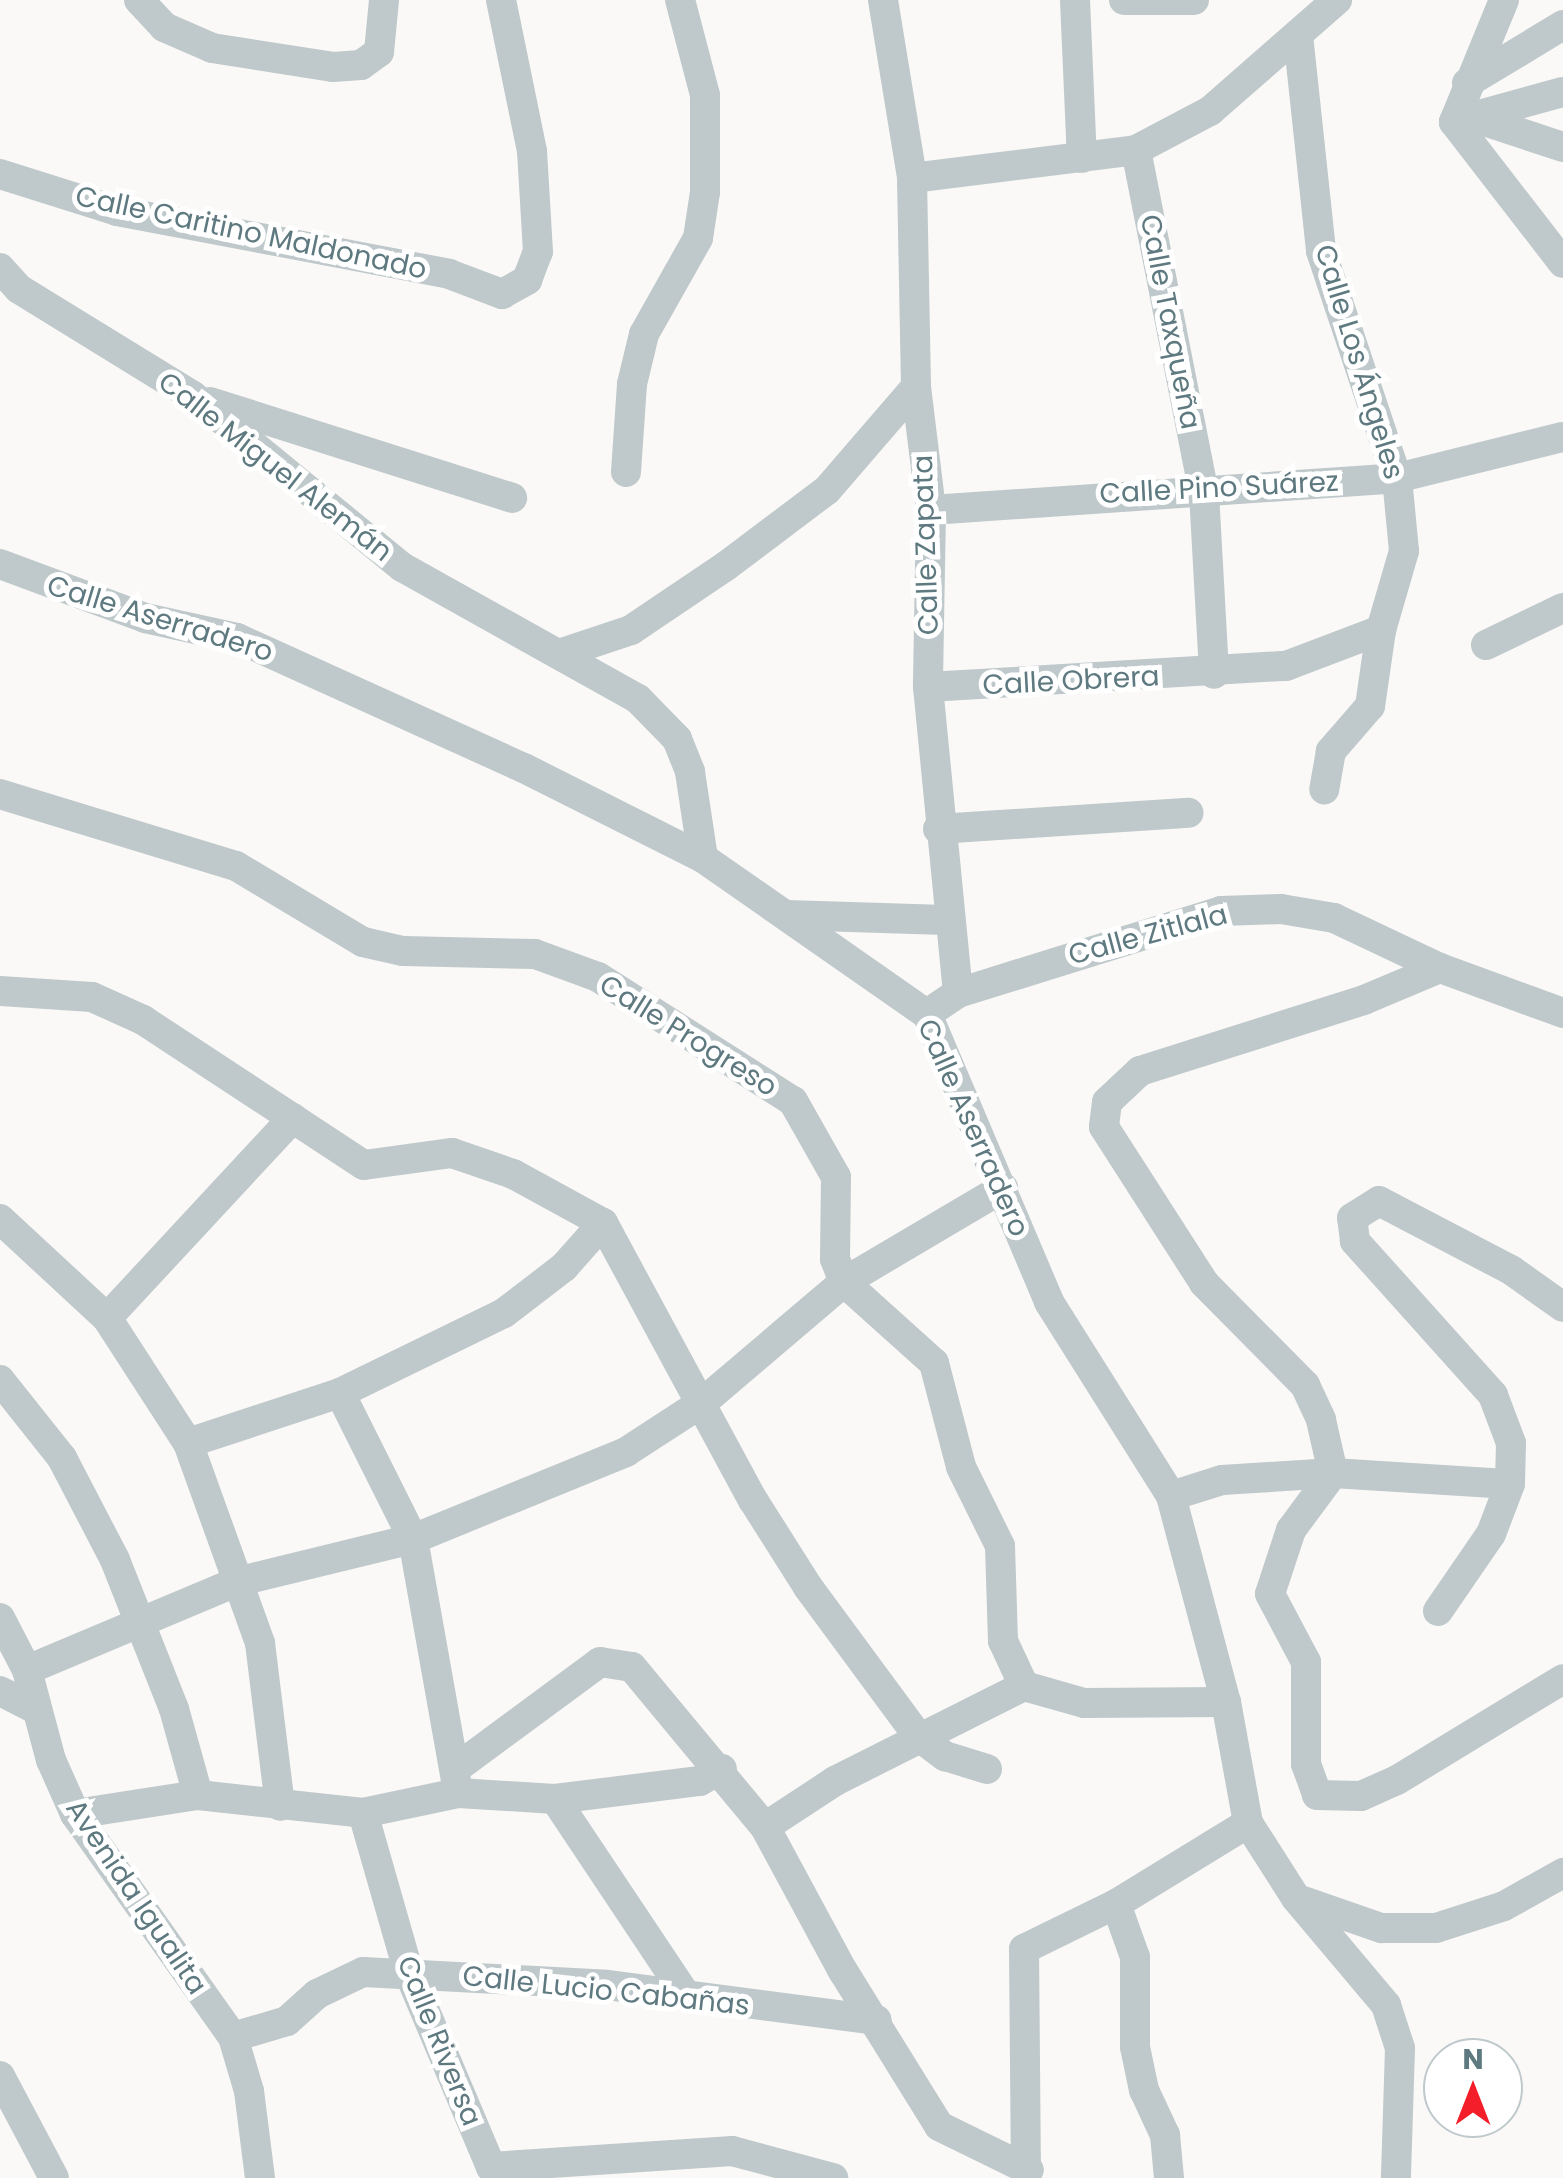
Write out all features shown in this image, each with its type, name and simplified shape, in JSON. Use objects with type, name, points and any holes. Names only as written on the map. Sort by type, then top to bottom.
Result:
[{"type":"street","points":[[139,0],[164,27],[212,48],[333,67],[361,66],[379,52],[384,0]]},
{"type":"street","name":"Calle Caritino Maldonado","points":[[0,174],[117,211],[449,274],[502,294],[527,280],[538,252],[532,150],[502,0]]},
{"type":"street","points":[[626,472],[632,384],[644,334],[674,290],[698,238],[705,192],[704,95],[680,0]]},
{"type":"street","name":"Calle Zapata","points":[[883,0],[912,178],[916,387],[931,510],[928,688],[946,920],[958,993]]},
{"type":"street","points":[[1076,0],[1082,158]]},
{"type":"street","points":[[1124,0],[1194,0]]},
{"type":"street","points":[[912,178],[1136,150],[1210,111],[1337,0]]},
{"type":"street","points":[[1504,0],[1467,82],[1463,120],[1563,263]]},
{"type":"street","points":[[1467,82],[1563,25]]},
{"type":"street","name":"Calle Los Ángeles","points":[[1298,36],[1321,251],[1396,478],[1404,551],[1381,630],[1370,706],[1332,751],[1324,789]]},
{"type":"street","points":[[1463,120],[1563,92]]},
{"type":"street","points":[[1463,120],[1563,146]]},
{"type":"street","name":"Calle Taxqueña","points":[[1136,150],[1204,493],[1214,674]]},
{"type":"street","name":"Calle Miguel Alemán","points":[[0,268],[19,289],[194,396],[402,567],[638,699],[677,740],[690,772],[703,858]]},
{"type":"street","points":[[559,654],[631,630],[726,566],[826,490],[916,387]]},
{"type":"street","points":[[194,396],[512,498]]},
{"type":"street","name":"Calle Pino Suárez","points":[[931,510],[1067,496],[1204,493],[1396,478],[1563,438]]},
{"type":"street","name":"Calle Aserradero","points":[[0,564],[145,618],[238,638],[309,668],[703,858],[927,1014],[1049,1302],[1171,1496],[1226,1702],[1248,1823],[1296,1898],[1386,2005],[1400,2048],[1396,2178]]},
{"type":"street","points":[[1486,646],[1563,608]]},
{"type":"street","name":"Calle Obrera","points":[[928,688],[1214,674],[1306,661],[1381,630]]},
{"type":"street","name":"Calle Progreso","points":[[0,794],[236,866],[363,942],[403,952],[535,954],[598,977],[793,1102],[836,1178],[835,1259],[844,1282]]},
{"type":"street","points":[[938,829],[1188,813]]},
{"type":"street","name":"Calle Zitlala","points":[[958,993],[1221,911],[1280,909],[1334,918],[1440,968],[1563,1013]]},
{"type":"street","points":[[786,915],[946,920]]},
{"type":"street","points":[[1440,968],[1364,1000],[1140,1071],[1107,1102],[1104,1127],[1204,1283],[1305,1385],[1321,1420],[1333,1473],[1291,1530],[1271,1575],[1270,1594],[1306,1662],[1309,1784],[1317,1794],[1360,1796],[1464,1746],[1563,1680]]},
{"type":"street","points":[[0,991],[92,997],[143,1020],[364,1164],[452,1153],[513,1174],[604,1223],[808,1587],[918,1736],[945,1756],[987,1768]]},
{"type":"street","points":[[927,1014],[958,993]]},
{"type":"street","points":[[108,1318],[294,1118]]},
{"type":"street","points":[[27,1670],[236,1582],[413,1539],[626,1452],[703,1402],[844,1282],[1003,1188]]},
{"type":"street","points":[[1438,1611],[1491,1534],[1510,1484],[1511,1443],[1493,1396],[1355,1241],[1352,1218],[1360,1208],[1379,1201],[1511,1270],[1563,1307]]},
{"type":"street","points":[[0,1218],[108,1318],[188,1443],[260,1643],[280,1806]]},
{"type":"street","points":[[188,1443],[340,1393],[504,1313],[564,1268],[604,1223]]},
{"type":"street","points":[[844,1282],[934,1363],[961,1466],[1000,1546],[1003,1641],[1024,1686]]},
{"type":"street","points":[[0,1380],[62,1458],[140,1625],[198,1795]]},
{"type":"street","points":[[340,1393],[413,1539],[457,1781]]},
{"type":"street","points":[[1171,1496],[1222,1480],[1333,1473],[1510,1484]]},
{"type":"street","name":"Avenida Igualita","points":[[0,1618],[27,1670],[35,1709],[75,1814],[233,2037],[249,2091],[260,2178]]},
{"type":"street","points":[[75,1814],[198,1795],[363,1813],[457,1781],[600,1662],[616,1661],[632,1668],[722,1769],[765,1827],[939,2126],[1027,2174],[1024,1949],[1116,1904],[1248,1823]]},
{"type":"street","points":[[765,1827],[918,1736],[1024,1686],[1084,1703],[1226,1702]]},
{"type":"street","points":[[0,1692],[35,1709]]},
{"type":"street","points":[[457,1781],[555,1800],[700,1781],[722,1769]]},
{"type":"street","points":[[555,1800],[685,1994]]},
{"type":"street","name":"Calle Riversa","points":[[363,1813],[408,1973],[491,2167],[732,2151],[833,2178]]},
{"type":"street","points":[[1296,1898],[1380,1928],[1436,1928],[1504,1906],[1563,1873]]},
{"type":"street","points":[[1116,1904],[1135,1957],[1135,2047],[1144,2090],[1165,2135],[1169,2178]]},
{"type":"street","name":"Calle Lucio Cabañas","points":[[233,2037],[286,2020],[317,1994],[363,1972],[685,1994],[876,2020]]},
{"type":"street","points":[[0,2076],[54,2178]]}]
